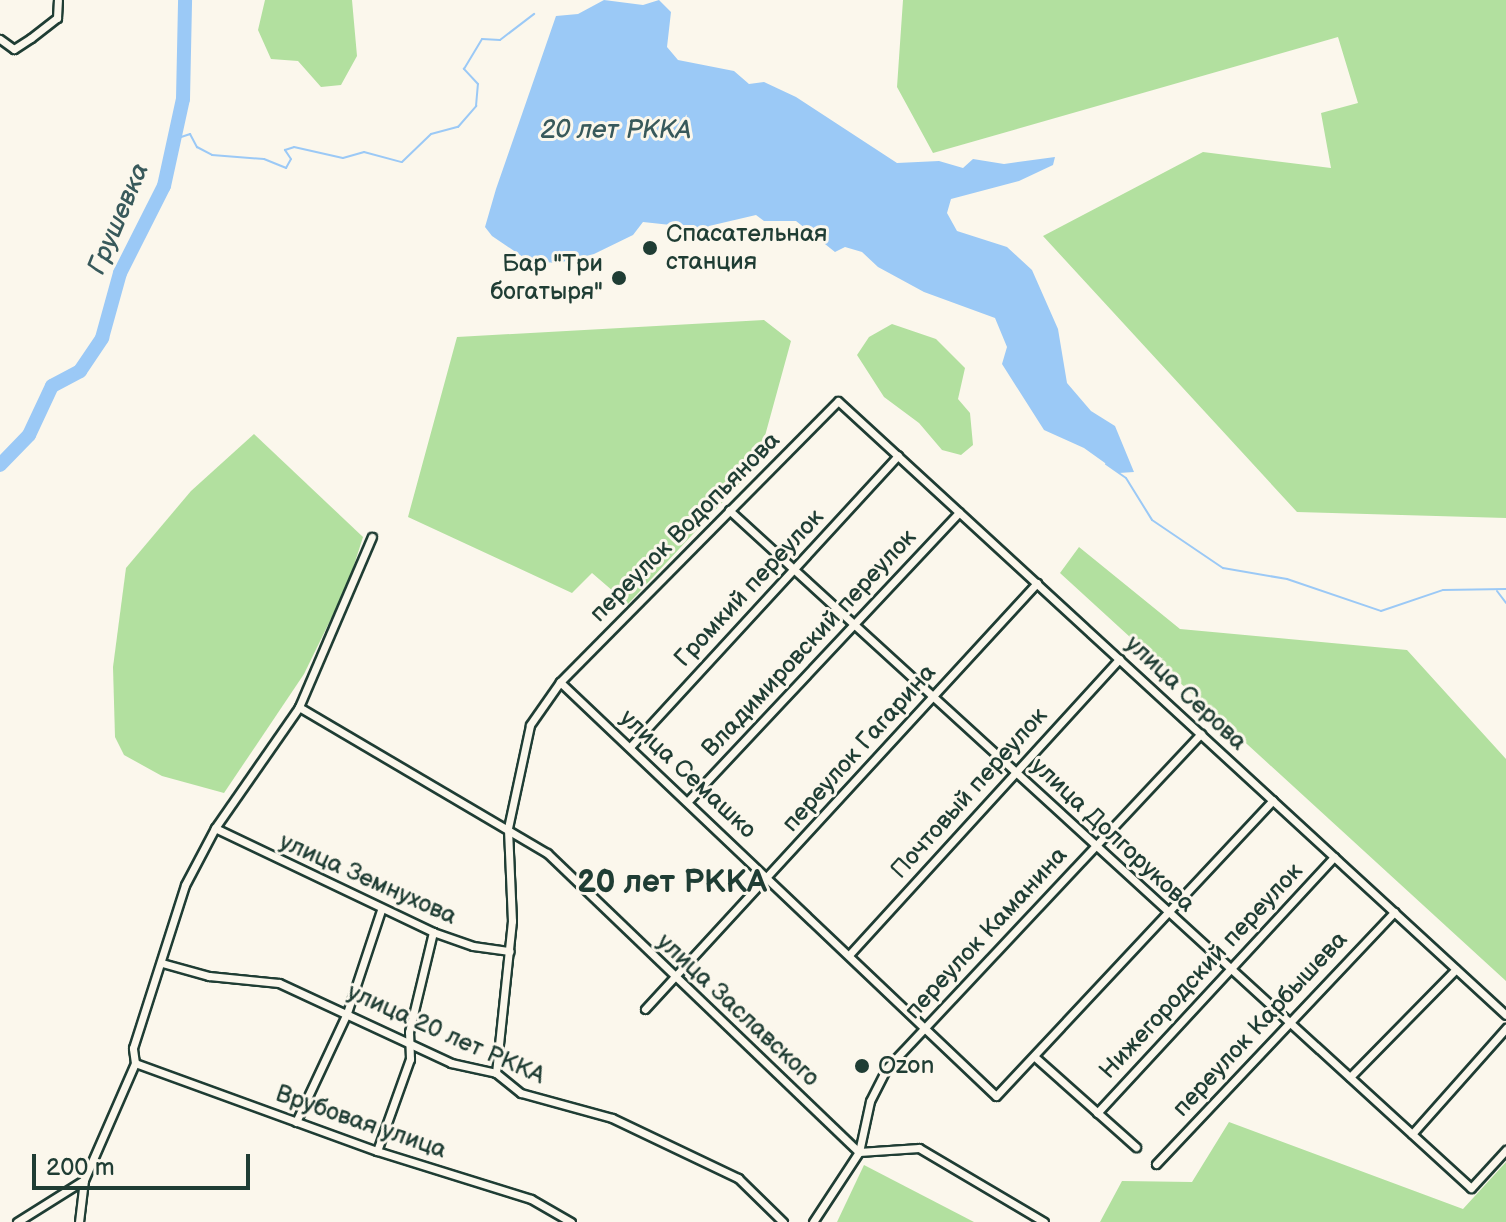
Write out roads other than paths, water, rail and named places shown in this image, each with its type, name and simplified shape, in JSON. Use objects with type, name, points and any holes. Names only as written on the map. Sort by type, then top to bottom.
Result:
[{"type":"street","points":[[0,39],[14,49],[31,38],[57,18],[58,0]]},
{"type":"street","name":"улица Серова","points":[[838,401],[1506,1015]]},
{"type":"street","name":"переулок Водопьянова","points":[[496,1073],[510,951],[508,828],[530,725],[560,682],[838,401]]},
{"type":"street","name":"Громкий переулок","points":[[630,747],[898,456]]},
{"type":"street","name":"улица Долгорукова","points":[[729,510],[1471,1188],[1506,1150]]},
{"type":"street","name":"Владимировский переулок","points":[[688,801],[959,512]]},
{"type":"street","points":[[79,1221],[84,1180],[135,1063],[133,1048],[185,885],[215,828],[299,707],[372,537]]},
{"type":"street","name":"переулок Гагарина","points":[[645,1009],[1037,583]]},
{"type":"street","name":"Почтовый переулок","points":[[849,955],[1119,659]]},
{"type":"street","name":"улица Семашко","points":[[560,682],[769,877],[996,1096],[1036,1058]]},
{"type":"street","name":"улица Заславского","points":[[299,707],[547,853],[672,978],[859,1152]]},
{"type":"street","name":"переулок Каманина","points":[[813,1222],[859,1152],[876,1084],[1201,734]]},
{"type":"street","points":[[1136,1147],[1036,1058],[1273,800]]},
{"type":"street","name":"улица Земнухова","points":[[215,828],[381,910],[433,932],[473,946],[510,951]]},
{"type":"street","name":"Нижегородский переулок","points":[[1097,1113],[1334,857]]},
{"type":"street","points":[[296,1122],[347,1013],[381,910]]},
{"type":"street","name":"переулок Карбышева","points":[[1156,1164],[1394,912]]},
{"type":"street","points":[[377,1151],[410,1059],[410,1045],[433,932]]},
{"type":"street","name":"улица 20 лет РККА","points":[[162,963],[209,976],[279,983],[451,1063],[496,1073],[521,1093],[612,1118],[738,1178],[783,1222]]},
{"type":"street","points":[[1350,1077],[1456,969]]},
{"type":"street","points":[[1412,1134],[1506,1028]]},
{"type":"street","name":"Врубовая улица","points":[[135,1063],[377,1151],[531,1199],[571,1222]]},
{"type":"street","points":[[859,1152],[919,1148],[1044,1222]]},
{"type":"street","points":[[17,1222],[84,1180]]},
{"type":"water","name":"20 лет РККА","points":[[604,0],[643,5],[659,0],[671,12],[667,47],[678,60],[734,71],[749,84],[764,82],[796,97],[897,163],[939,161],[963,168],[973,159],[1004,164],[1055,157],[1053,165],[1019,181],[951,199],[947,213],[957,231],[1007,247],[1032,270],[1058,329],[1067,383],[1091,411],[1115,426],[1134,472],[1119,473],[1084,448],[1044,430],[1002,364],[1007,347],[995,318],[924,292],[878,267],[862,252],[845,247],[835,252],[796,221],[764,221],[756,215],[709,226],[692,240],[680,226],[643,222],[633,235],[594,254],[558,263],[529,261],[492,236],[485,227],[496,189],[556,16],[578,14]]},
{"type":"waterway","name":"Грушевка","points":[[0,465],[29,435],[52,386],[80,371],[102,338],[120,273],[164,186],[183,99],[185,0]]},
{"type":"waterway","points":[[175,139],[190,134],[197,147],[212,155],[264,159],[286,168],[291,159],[285,150],[294,147],[343,158],[364,152],[402,162],[431,134],[458,127],[476,106],[478,84],[464,69],[482,39],[500,40],[534,14]]},
{"type":"waterway","points":[[1106,464],[1126,478],[1152,520],[1223,568],[1287,579],[1381,611],[1443,590],[1506,589]]},
{"type":"waterway","points":[[1497,591],[1506,603]]},
{"type":"place","name":"Спасательная станция","points":[[650,248]]},
{"type":"place","name":"Бар \"Три богатыря\"","points":[[619,278]]},
{"type":"place","name":"Ozon","points":[[862,1066]]},
{"type":"district","name":"20 лет РККА","points":[[672,883]]}]
